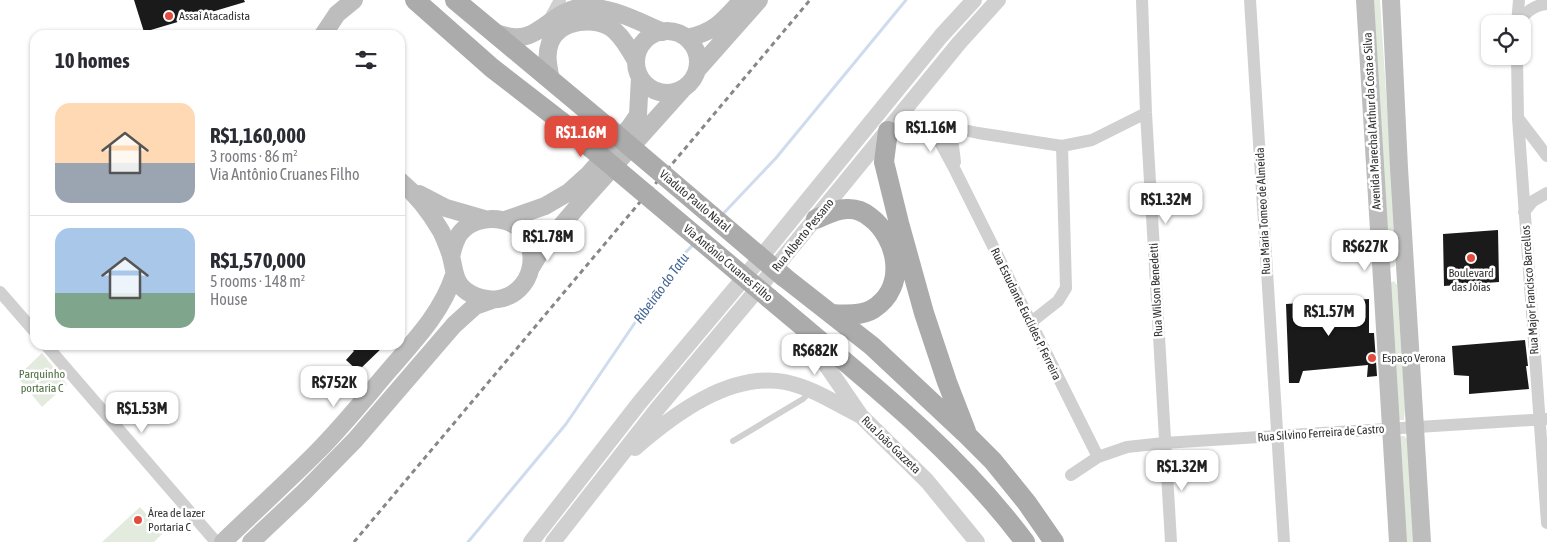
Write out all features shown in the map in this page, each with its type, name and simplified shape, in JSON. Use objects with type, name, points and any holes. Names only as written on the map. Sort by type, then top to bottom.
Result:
[{"type":"main road","points":[[324,30],[334,0]]},
{"type":"main road","points":[[326,30],[337,14],[354,0]]},
{"type":"main road","name":"Via Antônio Cruanes Filho","points":[[415,0],[492,68],[563,123],[924,431],[976,484],[1025,542]]},
{"type":"main road","points":[[455,0],[551,81]]},
{"type":"main road","points":[[686,38],[703,35],[708,32],[725,19],[742,0]]},
{"type":"main road","points":[[251,542],[355,440],[454,325],[475,306],[503,298],[518,290],[528,277],[544,246],[692,80],[697,70],[759,0]]},
{"type":"main road","name":"Avenida Marechal Arthur da Costa e Silva","points":[[1365,0],[1398,542]]},
{"type":"main road","name":"Avenida Marechal Arthur da Costa e Silva","points":[[1391,0],[1422,542]]},
{"type":"main road","points":[[493,32],[513,37],[528,36],[560,14],[594,4],[662,32],[678,34],[686,38],[697,52],[697,70]]},
{"type":"main road","points":[[551,81],[547,56],[551,41],[557,32],[567,26],[580,22],[602,24],[613,29],[623,40],[648,86],[659,92],[671,93],[682,90]]},
{"type":"main road","points":[[505,220],[545,206],[569,192],[630,128],[638,115],[638,51],[652,35],[662,32]]},
{"type":"main road","name":"Viaduto Paulo Natal","points":[[551,81],[784,277]]},
{"type":"main road","points":[[894,124],[884,162],[924,313],[947,382],[968,435]]},
{"type":"main road","points":[[405,185],[446,208],[484,219]]},
{"type":"main road","points":[[405,185],[428,211],[443,236],[451,257],[454,275],[460,285],[469,293],[480,298],[492,300]]},
{"type":"main road","points":[[816,219],[840,209],[849,208],[865,213],[889,238],[895,258],[894,279],[881,302],[873,309],[860,313],[832,314]]},
{"type":"main road","points":[[451,257],[454,244],[461,232],[471,224],[484,219],[494,218],[505,220],[517,227],[527,238],[532,252],[532,266]]},
{"type":"main road","points":[[405,350],[438,310],[450,288],[454,275]]},
{"type":"main road","name":"Via Antônio Cruanes Filho","points":[[784,277],[872,346],[968,435],[993,461],[1027,503],[1054,542]]},
{"type":"main road","points":[[223,542],[318,451],[405,350]]},
{"type":"street","points":[[548,22],[560,0]]},
{"type":"street","name":"Rua Alberto Pessano","points":[[531,542],[640,402],[935,44],[974,0]]},
{"type":"street","name":"Rua Alberto Pessano","points":[[554,542],[658,408],[816,219],[959,43],[998,0]]},
{"type":"street","name":"Rua Maria Tomeo de Almeida","points":[[1250,0],[1284,542]]},
{"type":"street","points":[[1518,15],[1519,0]]},
{"type":"street","name":"Rua Wilson Benedetti","points":[[1144,3],[1146,113],[1171,542]]},
{"type":"street","points":[[1525,15],[1531,8],[1547,4]]},
{"type":"street","name":"Rua Major Francisco Barcellos","points":[[1517,65],[1518,118],[1524,212],[1543,419],[1547,523]]},
{"type":"street","points":[[894,124],[927,123],[1062,146],[1092,140],[1146,113]]},
{"type":"street","points":[[1518,118],[1547,156]]},
{"type":"street","name":"Rua Estudante Euclides P Ferreira","points":[[927,123],[936,135],[955,170],[1098,457]]},
{"type":"street","name":"Rua Estudante Euclides P Ferreira","points":[[955,170],[952,138],[957,129]]},
{"type":"street","points":[[1030,323],[1058,301],[1066,288],[1062,146]]},
{"type":"street","points":[[1524,212],[1533,201],[1547,193]]},
{"type":"street","points":[[0,292],[30,326]]},
{"type":"street","name":"Rua João Gazzeta","points":[[794,319],[861,416],[927,481],[977,542]]},
{"type":"street","points":[[50,350],[216,542]]},
{"type":"street","points":[[611,469],[668,422],[690,407],[739,384],[754,380],[786,382],[811,391],[861,416]]},
{"type":"street","name":"Rua Silvino Ferreira de Castro","points":[[1072,475],[1098,457],[1127,447],[1164,443],[1543,419]]},
{"type":"lane","points":[[733,441],[803,399],[811,391]]},
{"type":"green space","points":[[1371,0],[1380,0],[1397,259],[1395,266],[1391,268],[1388,264]]},
{"type":"green space","points":[[1394,281],[1397,285],[1405,407],[1404,420],[1400,420],[1397,417],[1390,283]]},
{"type":"green space","name":"Parquinho portaria C","points":[[42,353],[67,384],[42,407],[17,377]]},
{"type":"green space","points":[[1401,436],[1407,439],[1414,542],[1405,542],[1399,441]]},
{"type":"green space","name":"Área de lazer Portaria C","points":[[140,507],[163,533],[154,542],[102,542]]},
{"type":"building","name":"Assaí Atacadista","points":[[134,0],[244,0],[245,2],[151,30],[143,30]]},
{"type":"building","name":"Boulevard das Jóias","points":[[1498,230],[1499,282],[1444,286],[1443,234]]},
{"type":"building","points":[[1369,299],[1369,333],[1374,333],[1377,376],[1367,377],[1368,365],[1303,371],[1299,383],[1289,383],[1286,304]]},
{"type":"building","points":[[1525,340],[1529,389],[1469,394],[1469,376],[1454,375],[1452,346]]},
{"type":"building","points":[[380,350],[358,371],[346,360],[354,351]]},
{"type":"waterway","name":"Ribeirão do Tatu","points":[[721,216],[776,158],[906,0]]},
{"type":"waterway","name":"Ribeirão do Tatu","points":[[468,542],[566,424],[677,261],[694,244]]},
{"type":"railway","points":[[354,542],[810,0]]},
{"type":"place","name":"Assaí Atacadista","points":[[169,16]]},
{"type":"place","name":"Boulevard das Jóias","points":[[1471,258]]},
{"type":"place","name":"Espaço Verona","points":[[1372,358]]},
{"type":"place","name":"Área de lazer Portaria C","points":[[138,520]]}]
